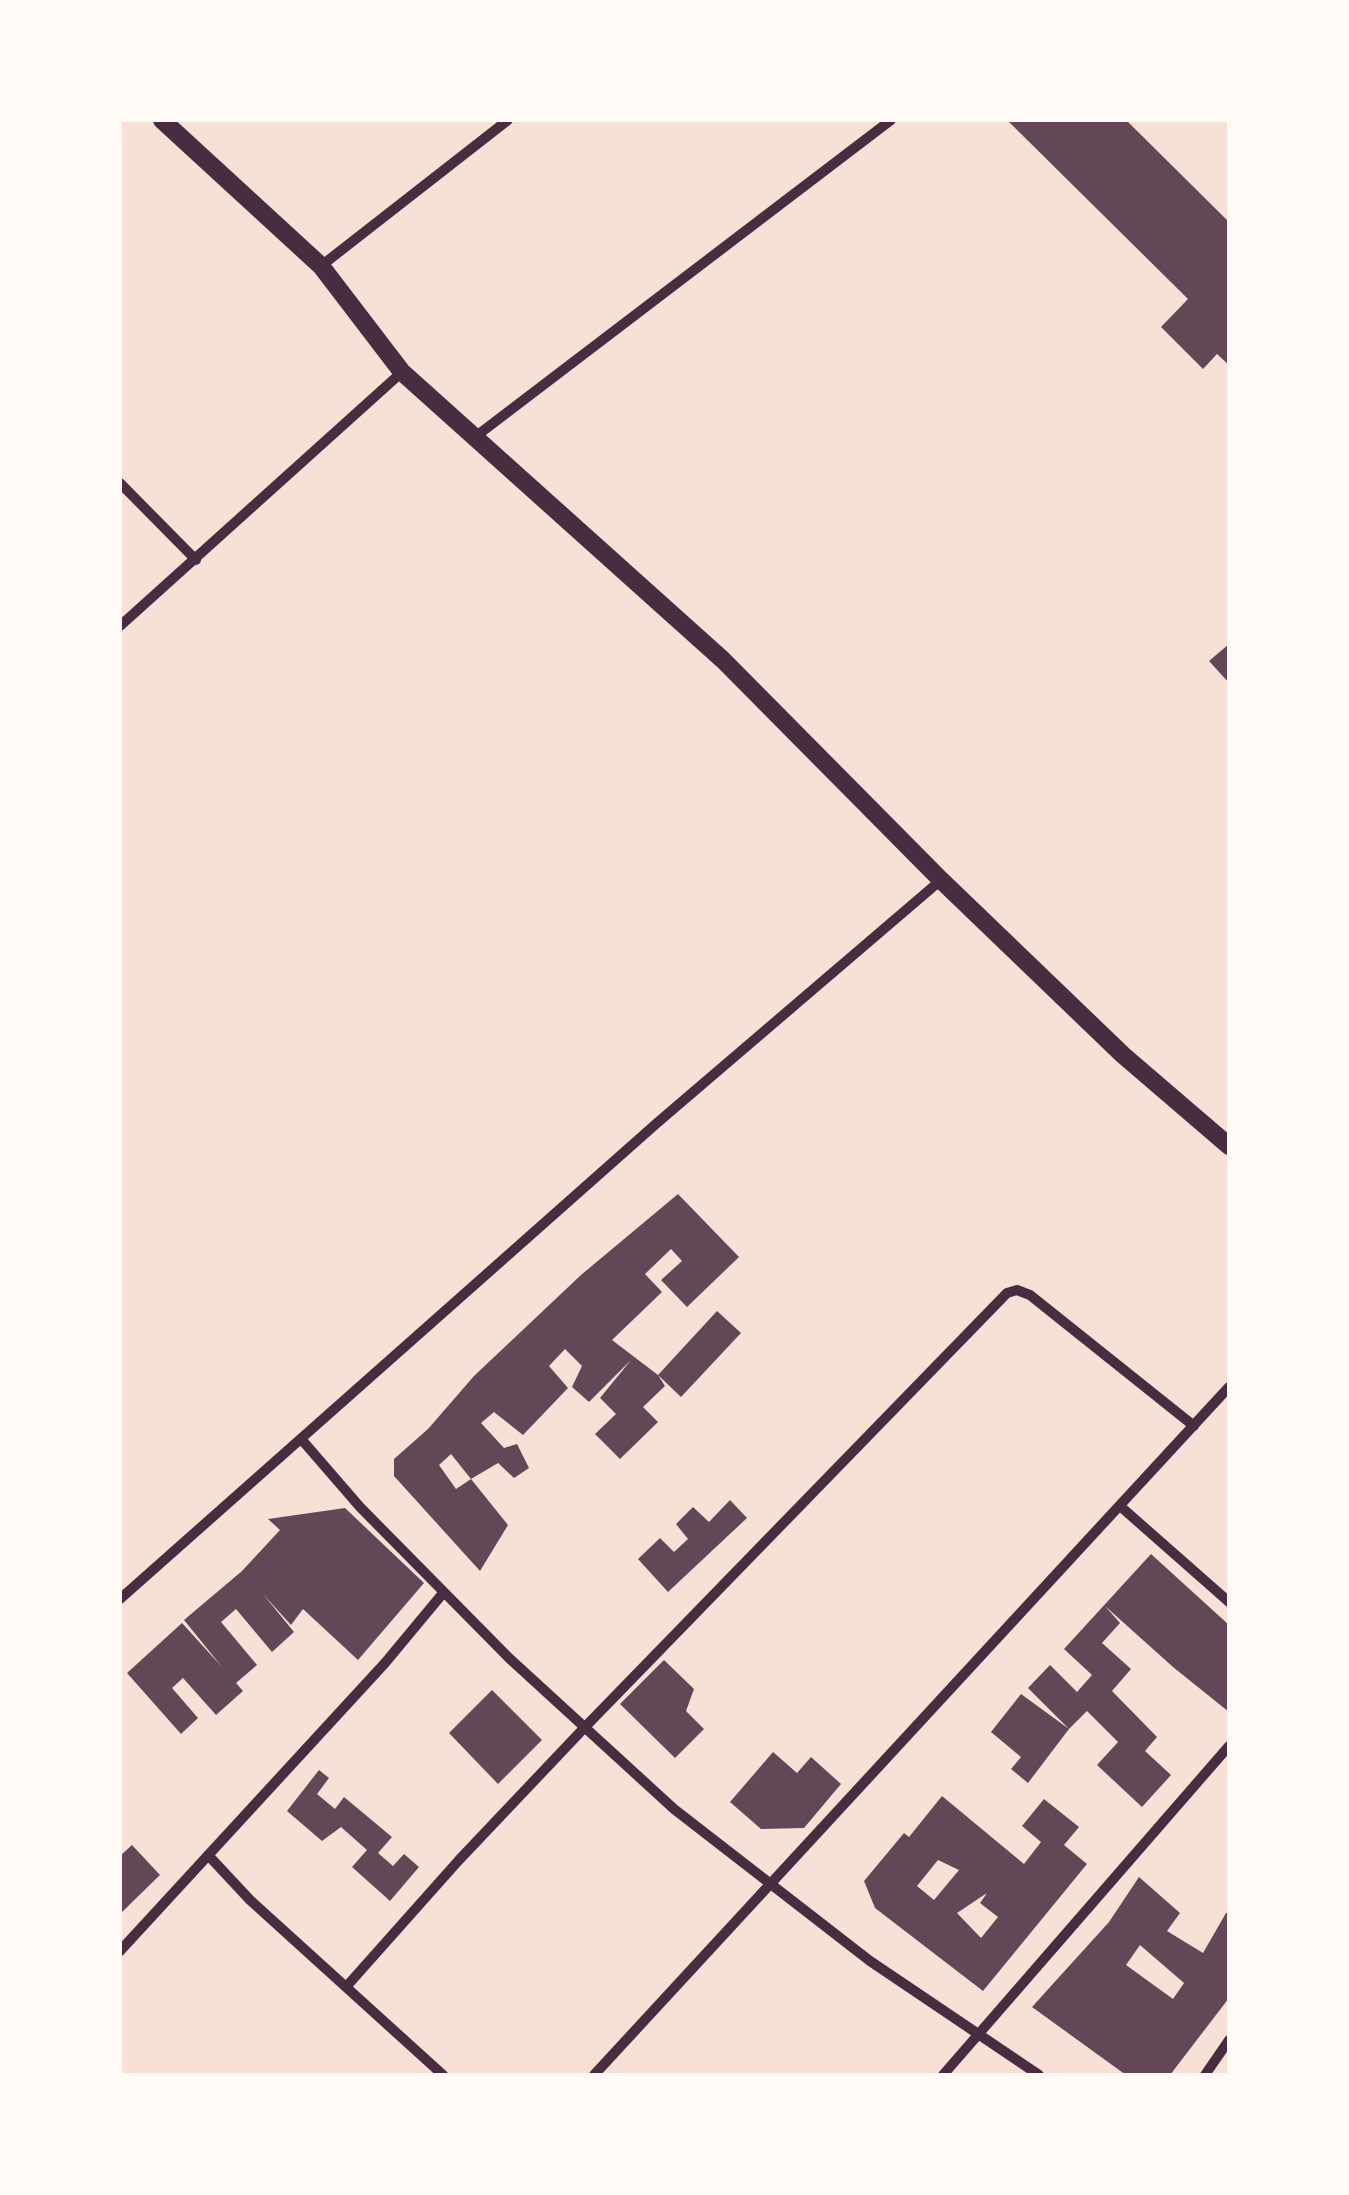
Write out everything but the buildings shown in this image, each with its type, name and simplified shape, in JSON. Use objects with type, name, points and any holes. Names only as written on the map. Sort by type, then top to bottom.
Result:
[{"type":"street","points":[[162,120],[321,266],[402,372],[723,660],[940,880],[1123,1055],[1229,1146]]},
{"type":"street","points":[[321,266],[508,120]]},
{"type":"street","points":[[474,436],[891,120]]},
{"type":"street","points":[[120,626],[402,372]]},
{"type":"street","points":[[120,483],[196,560]]},
{"type":"street","points":[[120,1599],[657,1122],[940,880]]},
{"type":"street","points":[[346,1987],[586,1726],[977,1321],[1013,1290],[1030,1295],[1194,1426]]},
{"type":"street","points":[[594,2075],[1229,1387]]},
{"type":"street","points":[[302,1440],[360,1507],[509,1658],[674,1810],[870,1961],[1039,2075]]},
{"type":"street","points":[[1120,1506],[1229,1602]]},
{"type":"street","points":[[120,1951],[385,1663],[444,1592]]},
{"type":"street","points":[[942,2075],[1229,1746]]},
{"type":"street","points":[[208,1855],[250,1900],[443,2075]]},
{"type":"street","points":[[1205,2075],[1229,2040]]}]
